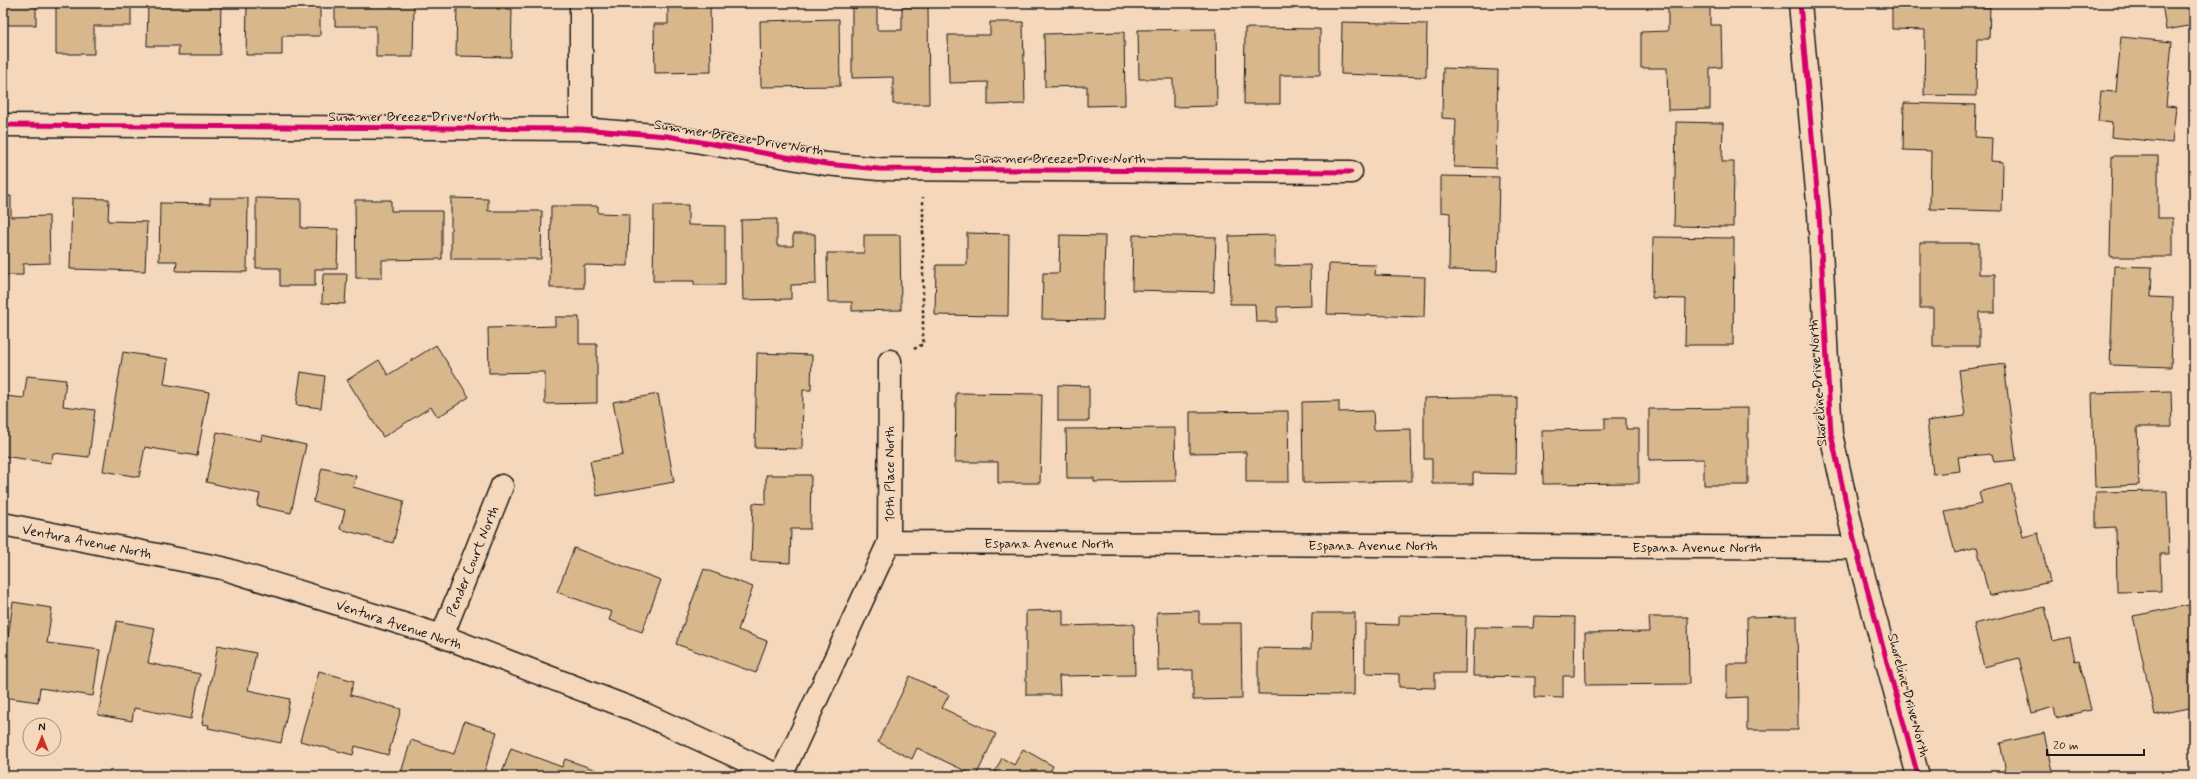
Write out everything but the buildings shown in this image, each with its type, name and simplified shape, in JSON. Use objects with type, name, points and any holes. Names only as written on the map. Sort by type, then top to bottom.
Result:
[{"type":"street","points":[[581,3],[581,129]]},
{"type":"street","name":"Shoreline Drive North","points":[[1800,3],[1819,213],[1831,434],[1856,548],[1918,776]]},
{"type":"street","name":"Summer Breeze Drive North","points":[[3,125],[581,129],[666,136],[826,164],[879,169],[1351,172]]},
{"type":"street","name":"10th Place North","points":[[780,776],[889,542],[890,361]]},
{"type":"street","name":"Pender Court North","points":[[442,636],[502,486]]},
{"type":"street","name":"Ventura Avenue North","points":[[3,524],[222,568],[442,636],[640,712],[780,776]]},
{"type":"street","name":"Espana Avenue North","points":[[889,542],[1856,548]]},
{"type":"path","points":[[890,361],[923,344],[923,169]]},
{"type":"cycle path","points":[[1800,3],[1819,213],[1831,434],[1856,548],[1918,776]]},
{"type":"cycle path","points":[[3,125],[581,129],[667,136],[826,164],[879,169],[1351,172]]}]
